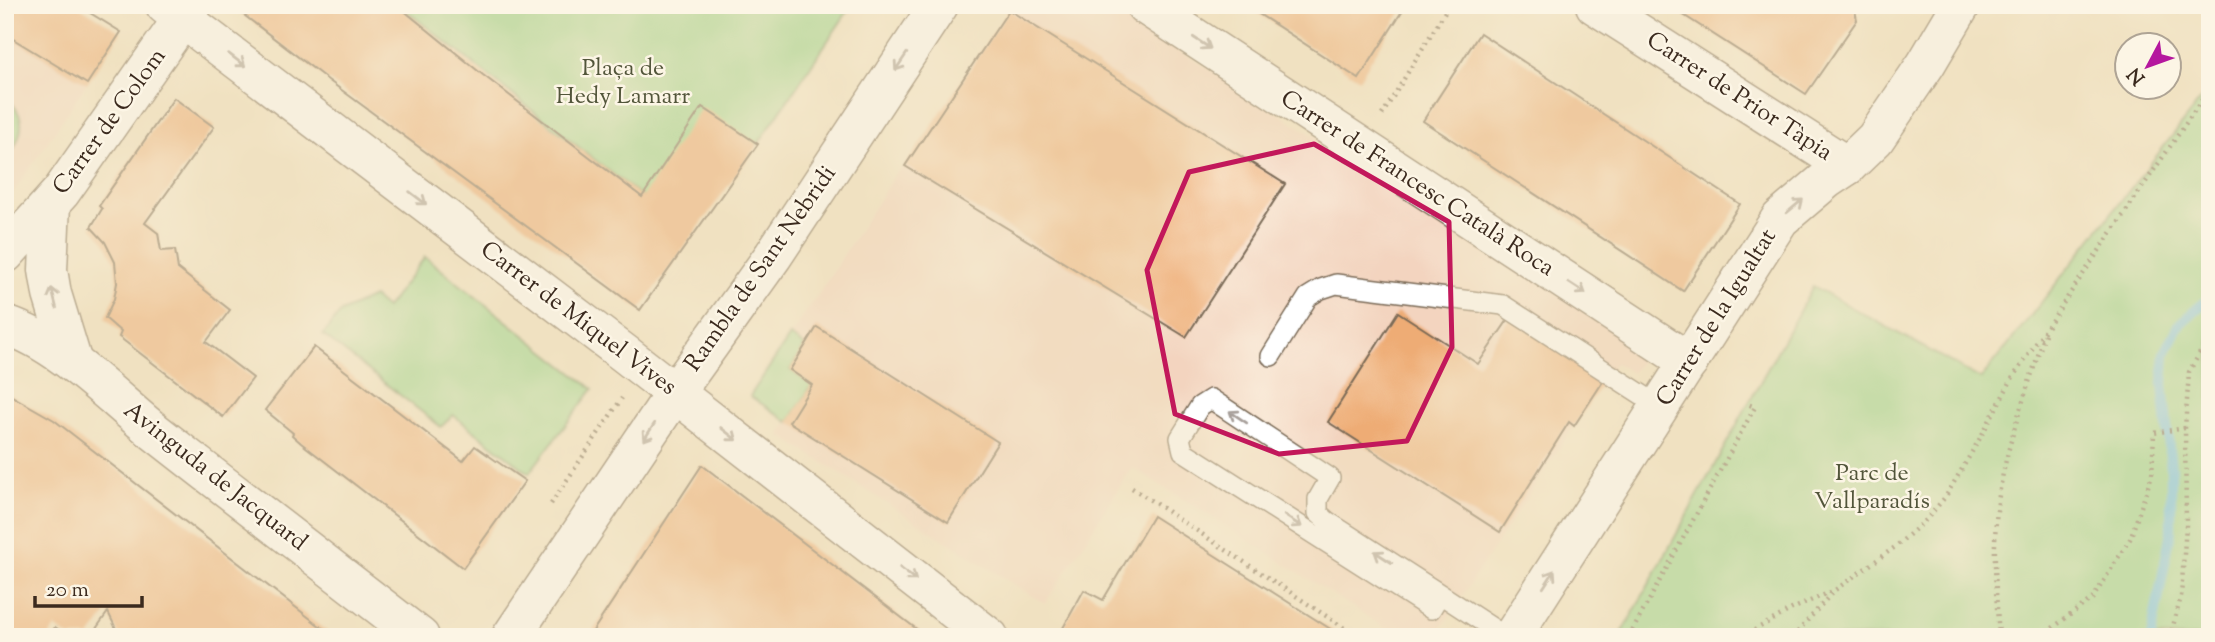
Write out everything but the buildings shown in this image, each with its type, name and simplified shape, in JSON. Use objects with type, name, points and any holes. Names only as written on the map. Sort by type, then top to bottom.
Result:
[{"type":"street","name":"Rambla de Sant Nebridi","points":[[511,637],[675,393],[773,256],[939,5]]},
{"type":"street","name":"Carrer de Francesc Català Roca","points":[[1145,5],[1689,362]]},
{"type":"street","name":"Carrer de Prior Tàpia","points":[[1595,5],[1847,166]]},
{"type":"street","name":"Carrer de Miquel Vives","points":[[180,10],[989,637]]},
{"type":"street","name":"Carrer de Colom","points":[[5,254],[51,204],[180,10]]},
{"type":"street","name":"Carrer de la Igualtat","points":[[1512,637],[1780,219],[1847,166],[1875,139],[1926,64],[1945,11]]},
{"type":"street","name":"Carrer de Colom","points":[[51,204],[48,270],[52,294],[73,363]]},
{"type":"street","name":"Avinguda de Jacquard","points":[[5,325],[21,330],[73,363],[181,453],[420,637]]},
{"type":"lane","points":[[1271,356],[1308,297],[1336,284],[1503,305],[1661,407]]},
{"type":"lane","points":[[1440,594],[1431,610],[1183,451],[1180,438],[1200,406],[1211,399],[1330,478],[1318,499],[1318,513],[1506,637]]},
{"type":"path","points":[[1362,148],[1448,5]]},
{"type":"path","points":[[1742,637],[1792,609],[1835,590],[1895,547],[1926,520],[1946,496],[2013,377],[2210,88]]},
{"type":"path","points":[[1999,637],[1994,550],[1998,503],[2007,455],[2048,324]]},
{"type":"path","points":[[2170,637],[2181,597],[2183,573],[2186,525],[2185,428],[2189,372],[2210,335]]},
{"type":"path","points":[[1629,637],[1755,407],[1747,404]]},
{"type":"path","points":[[2005,637],[2047,632],[2093,598],[2130,539],[2152,475],[2154,433],[2185,428]]},
{"type":"path","points":[[1132,488],[1358,637]]},
{"type":"path","points":[[1793,637],[1835,590]]},
{"type":"highlighted area","points":[[1314,144],[1449,222],[1452,347],[1407,441],[1279,454],[1175,414],[1147,270],[1189,172]]},
{"type":"shaded area","points":[[5,5],[77,5],[121,32],[5,205]]},
{"type":"shaded area","points":[[1012,5],[1109,5],[1649,349],[1632,373],[1615,363],[1435,637],[1400,637],[1132,467],[1045,604],[780,435],[788,422],[750,396],[896,173],[905,166]]},
{"type":"green space","name":"Plaça de Hedy Lamarr","points":[[399,5],[852,5],[758,144],[642,197]]},
{"type":"green space","name":"Parc de Vallparadís","points":[[2210,88],[2210,637],[1620,637],[1813,286],[1981,379]]},
{"type":"green space","points":[[5,97],[19,114],[21,129],[5,164]]},
{"type":"green space","points":[[425,257],[593,389],[529,473],[453,415],[441,427],[323,335],[341,312],[373,297],[386,308]]},
{"type":"green space","points":[[790,336],[805,346],[790,370],[812,385],[789,422],[750,396]]},
{"type":"waterway","points":[[2151,637],[2171,531],[2171,469],[2163,384],[2165,353],[2179,325],[2210,297]]}]
